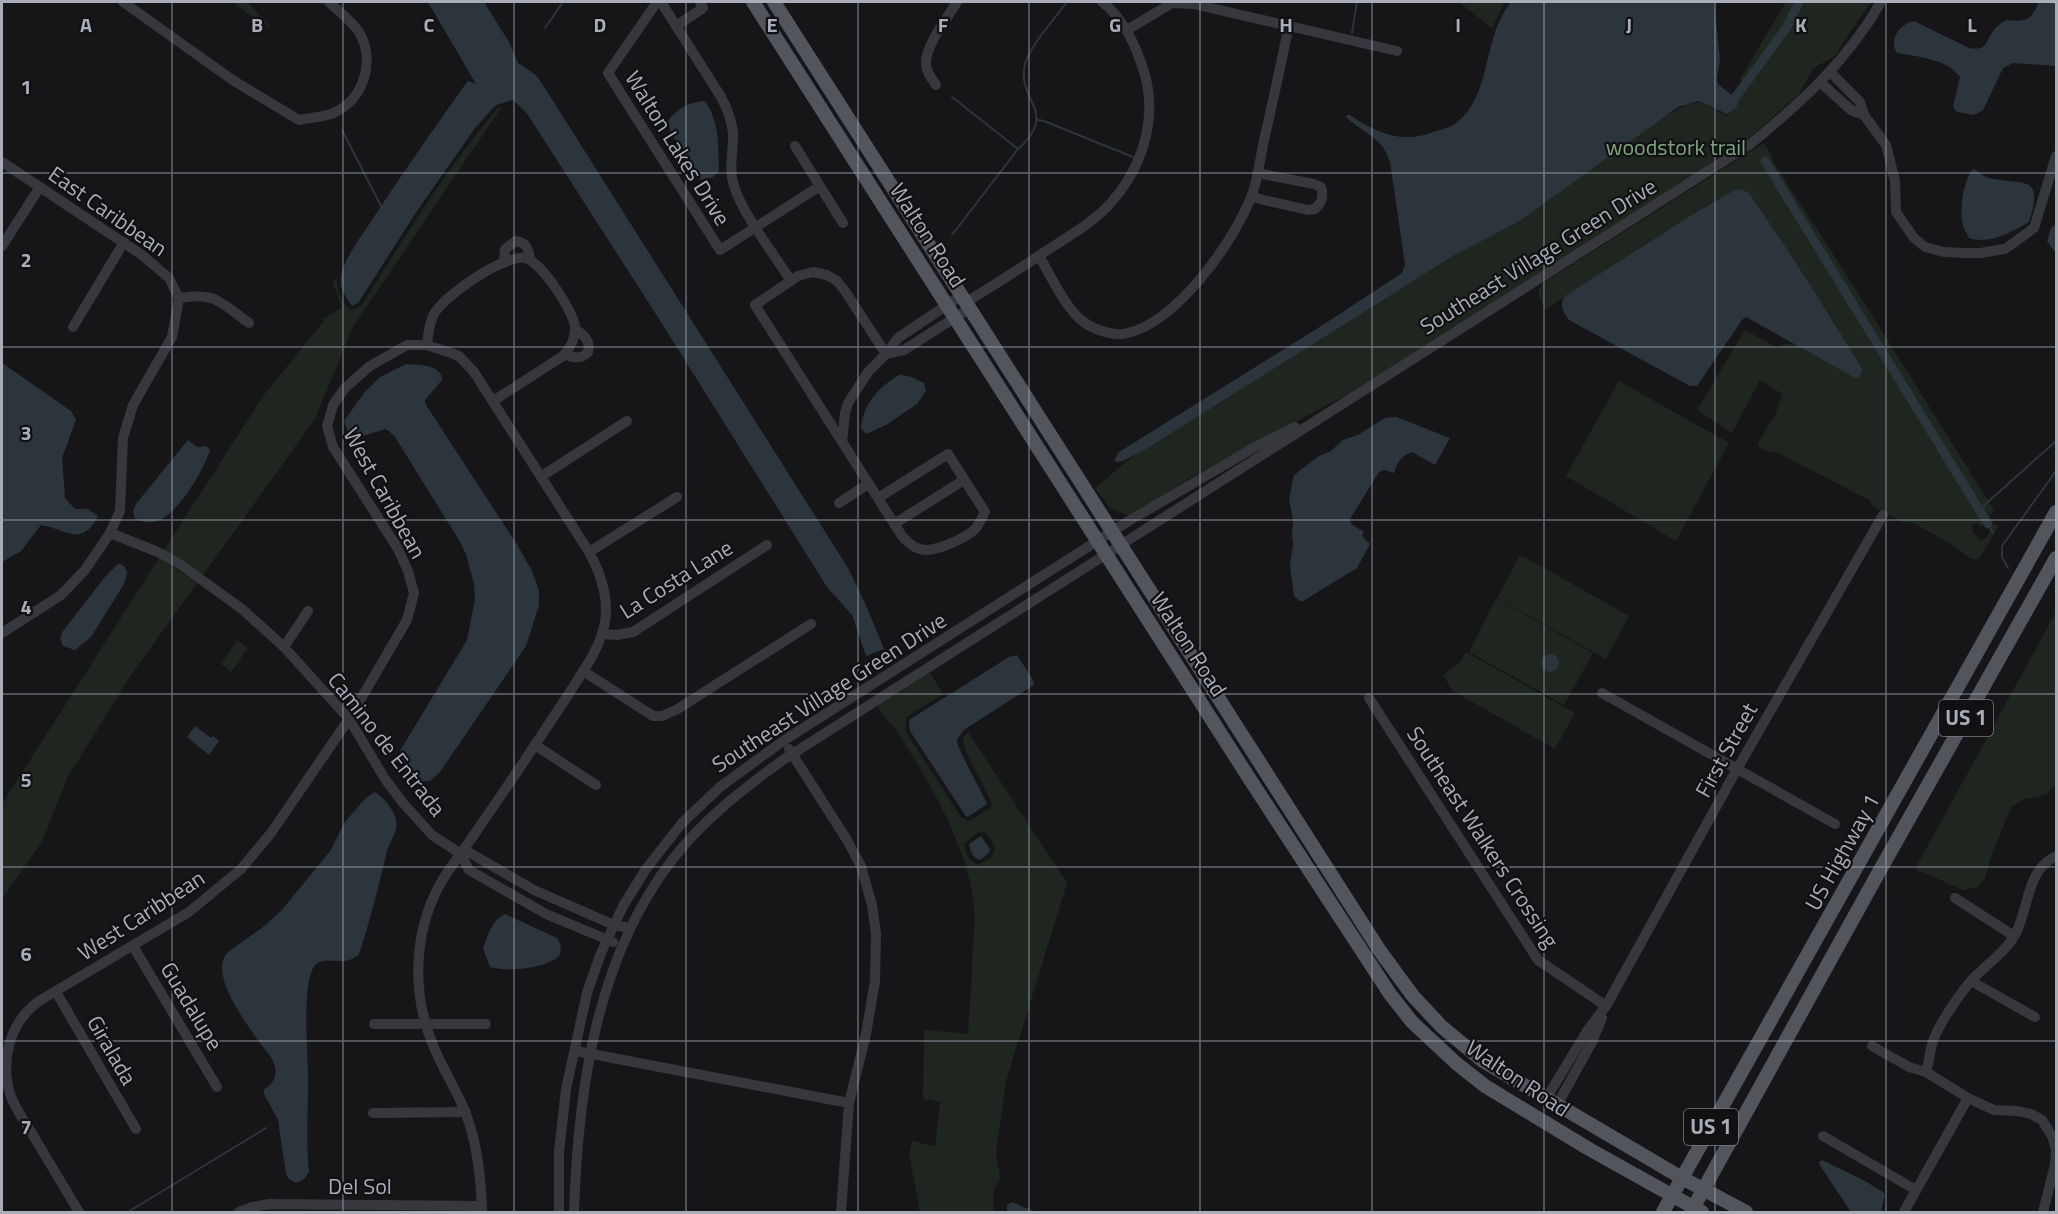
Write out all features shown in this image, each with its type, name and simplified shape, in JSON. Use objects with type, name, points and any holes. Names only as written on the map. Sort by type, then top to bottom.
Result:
[{"type":"main road","name":"Walton Road","points":[[753,2],[1389,994],[1412,1022],[1456,1063],[1485,1086],[1695,1211]]},
{"type":"main road","name":"Walton Road","points":[[774,2],[1380,951],[1413,996],[1442,1027],[1483,1061],[1682,1178],[1746,1212]]},
{"type":"main road","name":"US Highway 1","points":[[1663,1212],[2056,512]]},
{"type":"main road","name":"US Highway 1","points":[[1695,1211],[1704,1189],[1875,879],[2056,558]]},
{"type":"main road","points":[[1204,707],[1217,719],[1251,764],[1266,773]]},
{"type":"main road","points":[[1249,778],[1263,787],[1293,830],[1310,842]]},
{"type":"main road","points":[[1872,839],[1877,853],[1875,879]]},
{"type":"street","points":[[123,2],[234,81],[299,120],[331,114],[351,102],[365,77],[368,57],[358,31],[329,2]]},
{"type":"street","name":"Walton Lakes Drive","points":[[791,281],[756,227],[740,203],[731,171],[733,133],[730,113],[659,2],[608,73],[720,250],[756,227],[820,186]]},
{"type":"street","points":[[676,26],[703,8],[699,2]]},
{"type":"street","points":[[936,85],[928,74],[927,51],[957,2]]},
{"type":"street","points":[[842,442],[848,403],[868,372],[898,338],[947,305],[966,302],[1082,228],[1105,210],[1124,188],[1139,162],[1148,127],[1149,90],[1141,60],[1127,30],[1109,6],[1102,2]]},
{"type":"street","name":"Southeast Village Green Drive","points":[[574,1212],[577,1143],[591,1054],[609,977],[630,928],[673,860],[705,823],[746,787],[792,755],[1333,408],[1522,291],[1749,145],[1821,83],[1869,22],[1881,2]]},
{"type":"street","points":[[1127,30],[1172,3],[1180,3],[1289,25],[1397,51]]},
{"type":"street","points":[[1039,256],[1076,316],[1087,325],[1108,333],[1127,334],[1152,322],[1177,303],[1218,256],[1251,197],[1289,25]]},
{"type":"street","points":[[1830,72],[1860,102],[1864,115],[1886,145],[1895,181],[1896,212],[1914,238],[1925,247],[1944,252],[1980,253],[2005,249],[2034,228],[2056,156]]},
{"type":"street","points":[[1821,83],[1851,110],[1864,115]]},
{"type":"street","points":[[795,146],[843,223]]},
{"type":"street","name":"East Caribbean","points":[[2,162],[124,242],[169,278],[179,298]]},
{"type":"street","points":[[1251,197],[1308,210],[1315,209],[1321,203],[1323,195],[1321,187],[1314,184],[1257,173]]},
{"type":"street","points":[[2,246],[40,187]]},
{"type":"street","points":[[504,261],[505,249],[516,241],[526,246],[530,260]]},
{"type":"street","points":[[73,327],[124,242]]},
{"type":"street","points":[[427,345],[431,321],[443,303],[469,283],[504,261],[530,260],[542,269],[574,320],[575,329],[571,344],[565,354],[493,401]]},
{"type":"street","points":[[878,498],[948,454],[985,512],[975,528],[954,542],[927,550],[907,543],[868,484],[755,305],[798,276],[813,272],[827,275],[837,281],[886,354]]},
{"type":"street","points":[[2,633],[61,595],[85,570],[110,533],[120,511],[123,438],[133,405],[172,337],[179,298],[202,295],[211,297],[249,323]]},
{"type":"street","points":[[886,354],[904,350],[955,318],[966,302]]},
{"type":"street","points":[[565,354],[580,358],[588,352],[589,344],[575,329]]},
{"type":"street","name":"West Caribbean","points":[[79,1212],[13,1101],[4,1073],[3,1050],[13,1029],[32,1006],[189,912],[241,869],[271,833],[349,719],[408,620],[414,593],[408,571],[398,549],[333,447],[327,426],[333,405],[345,388],[369,366],[406,345],[427,345],[459,356],[474,372],[589,552],[600,573],[607,607],[602,634],[583,671],[439,886],[425,920],[418,970],[418,988],[425,1023],[433,1047],[466,1112],[477,1156],[482,1209]]},
{"type":"street","name":"Southeast Village Green Drive","points":[[559,1212],[560,1141],[566,1089],[587,993],[607,939],[623,906],[646,869],[682,823],[720,786],[783,741],[1098,540],[1255,447],[1333,408]]},
{"type":"street","points":[[542,476],[627,421]]},
{"type":"street","points":[[894,524],[964,480]]},
{"type":"street","points":[[839,503],[868,484]]},
{"type":"street","points":[[589,552],[678,497]]},
{"type":"street","name":"First Street","points":[[1551,1102],[1592,1042],[1606,1006],[1737,769],[1882,515]]},
{"type":"street","name":"Camino de Entrada","points":[[110,533],[158,552],[181,566],[242,609],[284,647],[349,719],[385,779],[403,803],[432,835],[461,854],[469,870],[546,914],[622,946]]},
{"type":"street","name":"La Costa Lane","points":[[602,634],[617,636],[633,632],[767,545]]},
{"type":"street","points":[[284,647],[308,611]]},
{"type":"street","points":[[583,671],[648,714],[662,716],[676,710],[811,624]]},
{"type":"street","points":[[1602,693],[1835,824]]},
{"type":"street","name":"Southeast Walkers Crossing","points":[[1369,698],[1538,960],[1606,1006]]},
{"type":"street","points":[[783,741],[847,840],[861,866],[872,905],[876,943],[875,981],[866,1034],[849,1103],[841,1212]]},
{"type":"street","points":[[535,745],[596,785]]},
{"type":"street","name":"Camino de Entrada","points":[[461,854],[470,853],[534,890],[614,925],[630,928]]},
{"type":"street","points":[[1926,1072],[1933,1040],[1957,999],[2014,936],[2024,915],[2032,882],[2041,867],[2056,856]]},
{"type":"street","points":[[1955,898],[2014,936]]},
{"type":"street","name":"Guadalupe","points":[[133,946],[217,1087]]},
{"type":"street","points":[[1971,981],[2035,1017]]},
{"type":"street","name":"Giralada","points":[[56,992],[136,1129]]},
{"type":"street","points":[[374,1024],[486,1024]]},
{"type":"street","points":[[2,1025],[13,1029]]},
{"type":"street","points":[[1872,1046],[1909,1067],[1926,1072],[1968,1098],[1994,1110],[2018,1111],[2042,1120],[2052,1136],[2056,1149],[2055,1165],[2045,1200],[2046,1212]]},
{"type":"street","points":[[576,1051],[849,1103]]},
{"type":"street","points":[[1904,1212],[1968,1098]]},
{"type":"street","points":[[373,1113],[466,1112]]},
{"type":"street","points":[[1823,1136],[1916,1190]]},
{"type":"street","points":[[560,1141],[577,1143]]},
{"type":"street","name":"Del Sol","points":[[238,1212],[269,1204],[482,1209]]},
{"type":"green space","points":[[233,2],[247,2],[272,28],[249,15]]},
{"type":"green space","points":[[1459,2],[1505,2],[1492,28]]},
{"type":"green space","name":"woodstork trail","points":[[1786,2],[1871,2],[1834,56],[1813,69],[1798,95],[1756,132],[1707,167],[1350,393],[1197,474],[1129,516],[1109,507],[1095,488],[1137,453],[1453,256],[1527,215],[1662,117],[1689,104],[1701,102],[1727,116],[1750,85],[1740,79]]},
{"type":"green space","points":[[498,108],[501,108],[353,327],[315,419],[203,575],[164,550],[263,396],[324,321],[322,320],[342,307],[333,283],[337,277],[338,291],[344,303],[351,310],[361,306],[443,179]]},
{"type":"green space","points":[[1764,143],[1772,160],[1994,510],[1981,528],[1978,523],[1972,524],[1972,532],[1981,541],[1987,537],[1994,523],[1998,527],[1979,559],[1971,559],[1954,546],[1912,522],[1905,523],[1871,505],[1871,501],[1774,451],[1769,452],[1758,446],[1776,413],[1782,394],[1760,380],[1732,433],[1697,410],[1745,330],[1776,349],[1784,344],[1796,345],[1855,378],[1863,370],[1758,206],[1737,190],[1668,230],[1546,309],[1542,302],[1539,293],[1543,283]]},
{"type":"green space","points":[[1619,381],[1729,443],[1676,541],[1566,476]]},
{"type":"green space","points":[[1523,556],[1629,616],[1606,659],[1497,598],[1519,557]]},
{"type":"green space","points":[[159,558],[197,583],[129,678],[68,777],[41,843],[2,899],[2,804]]},
{"type":"green space","points":[[1496,598],[1593,653],[1564,705],[1469,652]]},
{"type":"green space","points":[[2056,612],[2056,784],[2046,795],[2023,799],[2011,808],[1992,853],[1985,879],[1978,887],[1963,890],[1915,869]]},
{"type":"green space","points":[[237,640],[248,648],[231,672],[221,664]]},
{"type":"green space","points":[[1466,652],[1575,713],[1555,749],[1453,691],[1443,675],[1459,663]]},
{"type":"green space","points":[[930,673],[943,694],[906,717],[906,732],[961,817],[969,821],[992,805],[963,744],[963,738],[968,732],[1067,883],[1006,1081],[996,1153],[1001,1181],[999,1180],[994,1189],[993,1212],[920,1212],[909,1154],[912,1141],[935,1146],[940,1102],[923,1099],[924,1030],[968,1034],[974,906],[963,858],[944,811],[892,724],[877,706]],"holes":[[[979,832],[984,832],[995,848],[992,857],[979,865],[968,857],[964,843]]]},
{"type":"shaded area","points":[[428,2],[484,2],[509,42],[518,63],[536,75],[848,568],[884,649],[866,656],[852,615],[827,587],[526,112],[513,100],[496,105],[475,128],[417,211],[358,303],[352,306],[349,302],[342,290],[341,281],[342,272],[350,253],[462,89],[468,81],[476,84]]},
{"type":"shaded area","points":[[1511,2],[1714,2],[1720,59],[1718,84],[1739,101],[1736,108],[1727,114],[1699,101],[1678,107],[1521,220],[1453,256],[1146,449],[1123,461],[1114,460],[1119,452],[1402,273],[1405,264],[1390,162],[1382,146],[1346,117],[1350,115],[1386,134],[1406,137],[1427,134],[1453,125],[1463,117],[1476,97],[1496,30]]},
{"type":"shaded area","points":[[2039,2],[2056,2],[2056,66],[2013,63],[2003,68],[1983,110],[1974,115],[1957,112],[1953,107],[1960,77],[1954,71],[1931,59],[1897,53],[1895,48],[1897,33],[1904,25],[1914,21],[1969,48],[1980,48],[2006,20],[2019,21],[2030,17]]},
{"type":"shaded area","points":[[705,101],[716,126],[719,171],[713,177],[701,180],[671,133],[668,121],[684,106]]},
{"type":"shaded area","points":[[1973,169],[1987,177],[2020,182],[2032,188],[2034,195],[2029,222],[1992,239],[1969,238],[1963,225],[1962,204],[1964,188]]},
{"type":"shaded area","points":[[1741,189],[1749,193],[1822,303],[1863,370],[1859,377],[1855,378],[1746,317],[1697,386],[1690,386],[1569,320],[1565,314],[1562,306],[1565,296],[1687,218],[1733,191]]},
{"type":"shaded area","points":[[2056,224],[2056,254],[2047,241],[2051,228]]},
{"type":"shaded area","points":[[2,363],[71,411],[76,420],[62,458],[65,498],[75,509],[88,509],[98,516],[92,526],[80,534],[41,525],[21,551],[2,562]]},
{"type":"shaded area","points":[[406,364],[428,366],[441,375],[442,380],[425,400],[426,405],[518,546],[533,573],[539,591],[539,605],[526,646],[440,772],[430,781],[415,782],[402,763],[400,751],[467,640],[475,599],[474,584],[466,554],[395,437],[385,429],[354,439],[350,437],[344,421],[364,393],[380,377]]},
{"type":"shaded area","points":[[899,375],[910,376],[924,383],[926,391],[917,404],[886,425],[866,434],[861,428],[865,411],[873,397]]},
{"type":"shaded area","points":[[1396,417],[1450,438],[1435,465],[1412,452],[1400,460],[1394,473],[1384,470],[1379,472],[1350,519],[1351,524],[1364,532],[1362,536],[1370,544],[1357,568],[1300,601],[1294,596],[1290,566],[1293,520],[1289,499],[1294,475],[1319,456],[1331,451],[1343,440],[1358,435],[1385,418]]},
{"type":"shaded area","points":[[188,440],[197,447],[206,446],[210,450],[188,492],[180,503],[162,519],[144,522],[135,519],[133,511],[136,504]]},
{"type":"shaded area","points":[[119,563],[125,567],[127,573],[124,584],[91,637],[75,650],[63,646],[60,638],[63,631],[105,577]]},
{"type":"shaded area","points":[[1550,654],[1556,657],[1559,663],[1556,669],[1550,672],[1544,669],[1541,663],[1544,657]]},
{"type":"shaded area","points":[[1017,655],[1034,685],[965,729],[957,741],[987,804],[968,817],[910,731],[909,720],[1009,657]]},
{"type":"shaded area","points":[[195,726],[219,741],[209,755],[187,737]]},
{"type":"shaded area","points":[[374,792],[393,812],[396,829],[387,851],[359,954],[348,960],[320,962],[316,964],[311,973],[306,1021],[309,1172],[304,1179],[296,1183],[286,1174],[278,1120],[264,1094],[264,1090],[274,1078],[275,1066],[231,998],[222,972],[223,961],[228,952],[281,911],[331,850],[344,823]]},
{"type":"shaded area","points":[[981,836],[990,849],[988,854],[980,860],[972,854],[969,844]]},
{"type":"shaded area","points":[[505,914],[557,938],[561,947],[559,956],[536,967],[506,969],[490,967],[483,949],[494,924]]},
{"type":"shaded area","points":[[1822,1160],[1883,1192],[1885,1194],[1881,1212],[1851,1212],[1821,1167],[1819,1162]]},
{"type":"shaded area","points":[[1012,1202],[1035,1212],[1007,1212],[1007,1205]]},
{"type":"waterway","points":[[545,28],[563,2]]},
{"type":"waterway","points":[[952,235],[1030,136],[1036,125],[1034,106],[1024,77],[1025,64],[1037,41],[1067,2]]},
{"type":"waterway","points":[[1352,33],[1357,2]]},
{"type":"waterway","points":[[1735,98],[1787,27],[1799,2]]},
{"type":"waterway","points":[[952,97],[1018,149]]},
{"type":"waterway","points":[[1038,120],[1133,157]]},
{"type":"waterway","points":[[342,130],[381,206]]},
{"type":"waterway","points":[[1765,161],[1988,524]]},
{"type":"waterway","points":[[1979,510],[2056,441]]},
{"type":"waterway","points":[[2008,568],[2002,557],[2002,546],[2056,471]]},
{"type":"waterway","points":[[1988,524],[1993,533]]},
{"type":"waterway","points":[[128,1212],[266,1128]]}]
